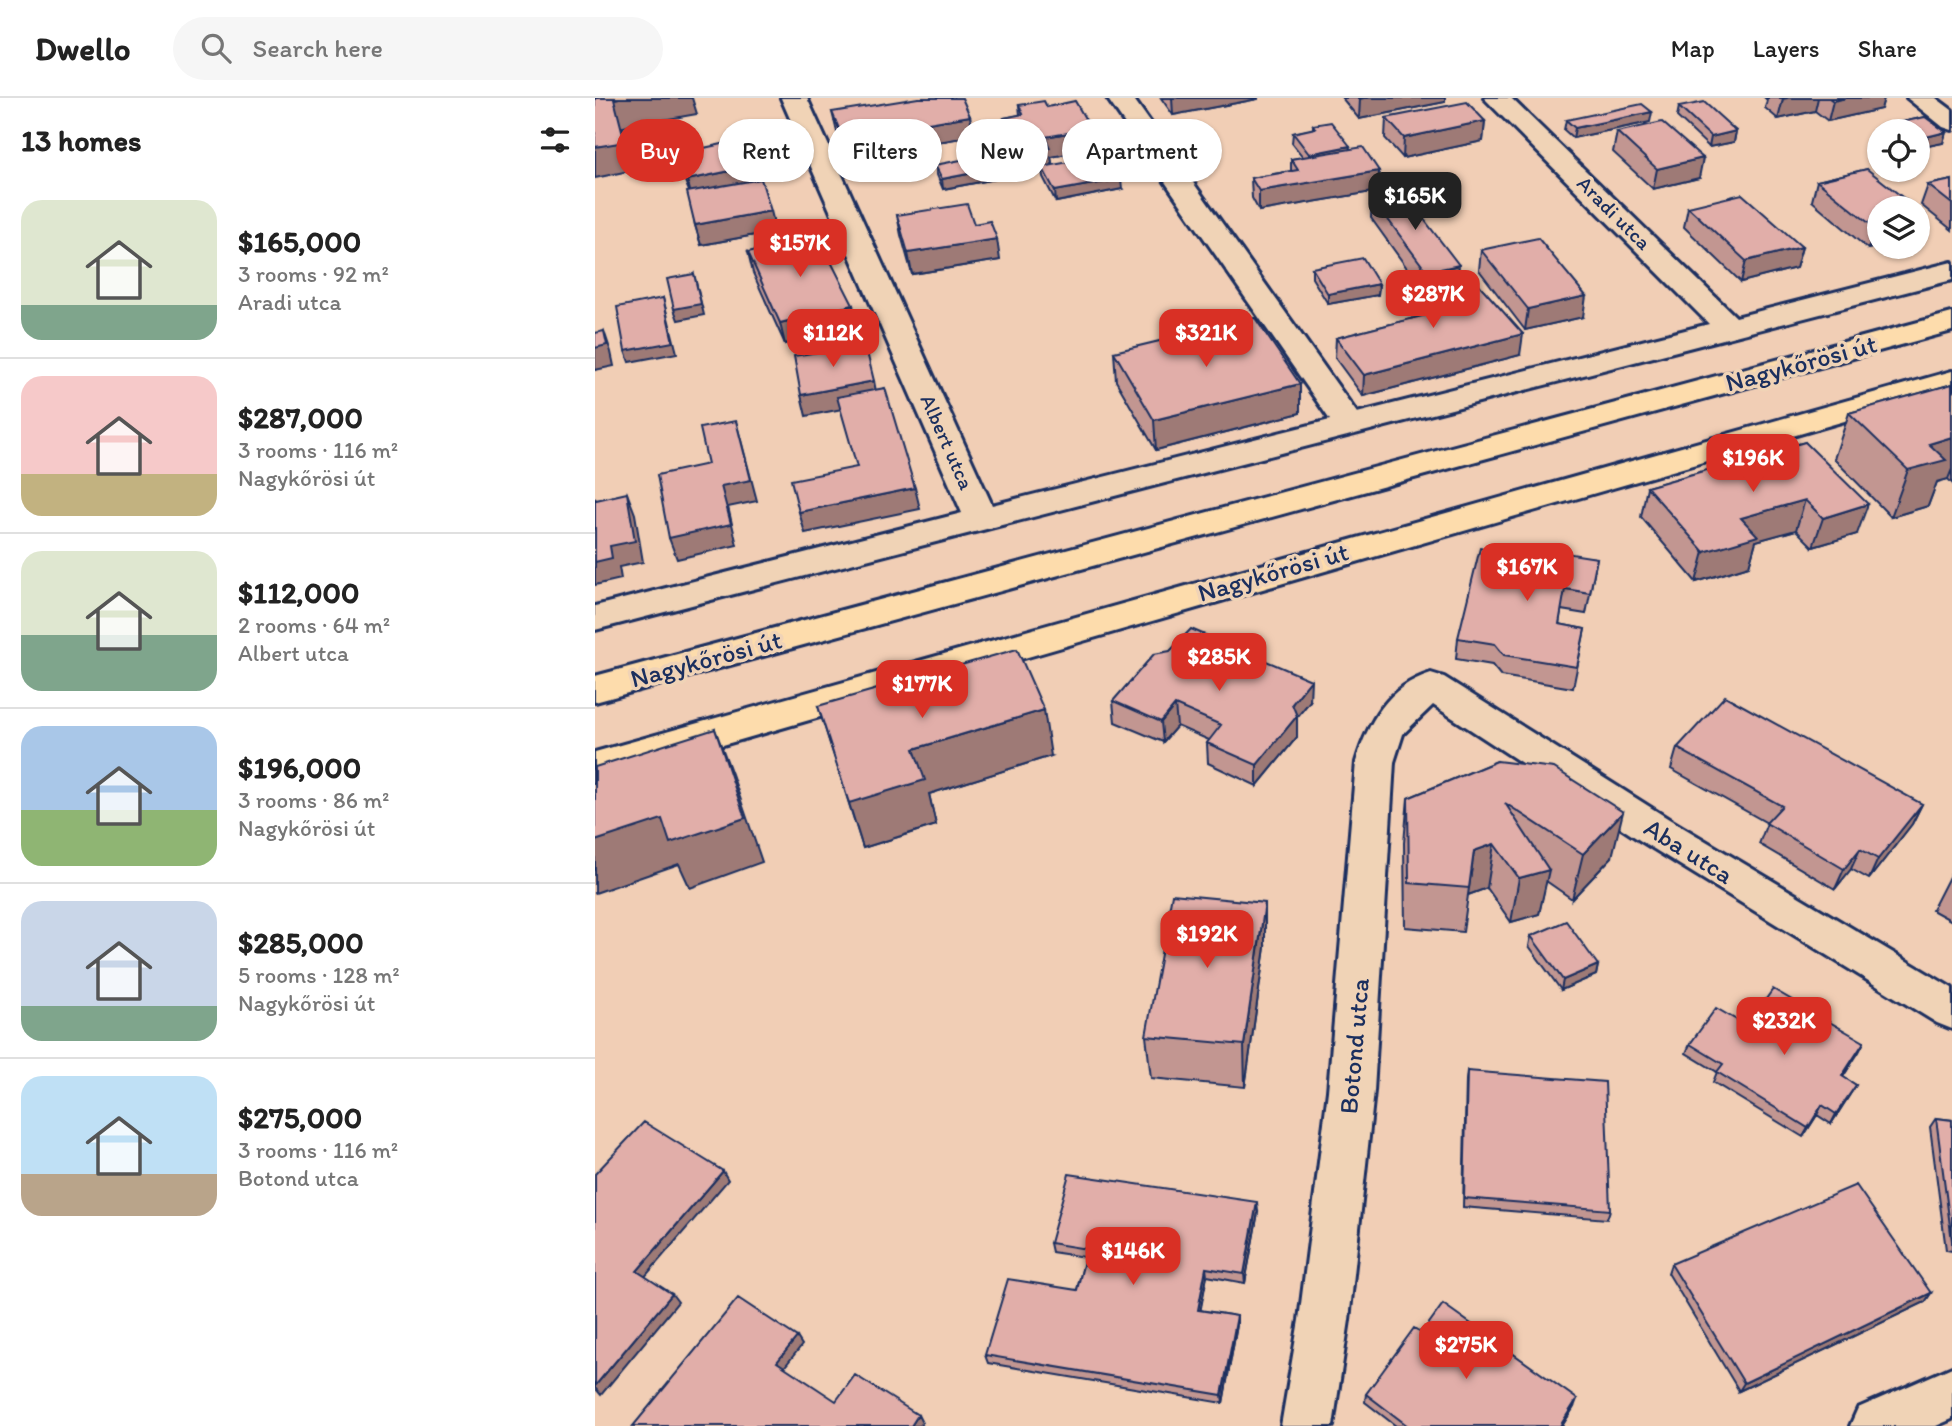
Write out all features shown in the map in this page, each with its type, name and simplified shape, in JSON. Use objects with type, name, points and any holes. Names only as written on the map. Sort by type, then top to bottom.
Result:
[{"type":"main road","name":"Nagykőrösi út","points":[[595,689],[1952,322]]},
{"type":"main road","name":"Nagykőrösi út","points":[[595,767],[1952,380]]},
{"type":"street","name":"Albert utca","points":[[794,98],[981,518]]},
{"type":"street","points":[[1120,98],[1350,426]]},
{"type":"street","name":"Aradi utca","points":[[1497,98],[1730,328]]},
{"type":"street","points":[[1920,98],[1952,122]]},
{"type":"street","name":"Nagykőrösi út","points":[[595,618],[1952,271]]},
{"type":"street","name":"Aba utca","points":[[1431,686],[1677,844],[1952,1010]]},
{"type":"street","name":"Botond utca","points":[[1307,1426],[1324,1320],[1351,1091],[1375,762],[1385,729],[1398,713],[1431,686]]},
{"type":"street","points":[[1876,1426],[1952,1393]]},
{"type":"building","points":[[595,98],[619,98],[614,99],[619,119],[616,119],[616,144],[595,147]]},
{"type":"building","points":[[918,98],[962,98],[970,116],[942,121],[835,119],[832,112]]},
{"type":"building","points":[[1044,101],[1047,107],[1075,101],[1085,119],[1062,119],[1062,134],[1048,136],[1048,119],[1005,119],[1023,114],[1019,105]]},
{"type":"building","points":[[1467,102],[1485,121],[1404,138],[1386,118]]},
{"type":"building","points":[[1704,102],[1736,131],[1711,137],[1679,107]]},
{"type":"building","points":[[1642,104],[1652,112],[1575,128],[1566,120]]},
{"type":"building","points":[[1930,121],[1946,132],[1930,136]]},
{"type":"building","points":[[1331,122],[1350,146],[1309,154],[1293,133],[1315,128],[1313,125]]},
{"type":"building","points":[[1662,122],[1703,158],[1657,169],[1617,132]]},
{"type":"building","points":[[718,145],[718,174],[704,176],[704,148]]},
{"type":"building","points":[[1363,147],[1379,171],[1259,191],[1251,178],[1298,170],[1291,159]]},
{"type":"building","points":[[956,161],[956,176],[942,179],[942,164]]},
{"type":"building","points":[[1062,163],[1062,182],[1104,182],[1055,191],[1048,178],[1048,166]]},
{"type":"building","points":[[1867,169],[1867,182],[1883,182],[1901,196],[1867,196],[1867,222],[1817,181]]},
{"type":"building","points":[[1952,180],[1952,204],[1928,185]]},
{"type":"building","points":[[744,182],[762,182],[771,211],[695,225],[687,192]]},
{"type":"building","points":[[1403,192],[1459,265],[1427,272],[1372,198]]},
{"type":"building","points":[[1742,194],[1802,247],[1746,261],[1688,207]]},
{"type":"building","points":[[967,204],[974,224],[990,221],[997,239],[908,253],[897,215]]},
{"type":"building","points":[[818,236],[853,305],[780,323],[748,252]]},
{"type":"building","points":[[1538,238],[1586,296],[1528,309],[1481,250]]},
{"type":"building","points":[[1363,258],[1379,284],[1328,294],[1312,268]]},
{"type":"building","points":[[694,274],[701,304],[674,309],[667,279]]},
{"type":"building","points":[[1476,281],[1523,334],[1364,375],[1336,338],[1442,311],[1422,288],[1446,282],[1450,287]]},
{"type":"building","points":[[663,298],[673,342],[625,351],[617,307]]},
{"type":"building","points":[[1255,318],[1300,384],[1154,420],[1114,352]]},
{"type":"building","points":[[604,331],[607,345],[595,348],[595,333]]},
{"type":"building","points":[[865,344],[874,381],[801,395],[794,356]]},
{"type":"building","points":[[1952,384],[1952,437],[1929,444],[1946,460],[1908,470],[1849,413]]},
{"type":"building","points":[[885,388],[915,488],[799,512],[791,480],[857,467],[837,397]]},
{"type":"building","points":[[736,421],[751,480],[721,486],[731,524],[669,538],[657,475],[708,464],[700,428]]},
{"type":"building","points":[[1805,442],[1868,504],[1823,518],[1805,500],[1741,518],[1758,536],[1704,552],[1647,487]]},
{"type":"building","points":[[627,493],[635,541],[610,546],[612,558],[595,562],[595,498],[596,500]]},
{"type":"building","points":[[1527,547],[1597,558],[1590,593],[1565,589],[1559,624],[1585,629],[1577,667],[1504,655],[1495,644],[1458,638],[1480,548],[1515,553]]},
{"type":"building","points":[[1191,629],[1311,680],[1292,704],[1297,716],[1257,765],[1207,743],[1221,725],[1175,705],[1161,722],[1113,701],[1154,654],[1170,651]]},
{"type":"building","points":[[1017,649],[1044,710],[914,749],[925,780],[849,803],[818,706]]},
{"type":"building","points":[[1725,696],[1922,804],[1878,859],[1860,849],[1844,869],[1766,823],[1782,806],[1677,748]]},
{"type":"building","points":[[715,729],[745,818],[670,843],[662,819],[595,841],[595,767]]},
{"type":"building","points":[[1497,761],[1554,768],[1623,812],[1583,854],[1505,803],[1549,870],[1519,878],[1494,844],[1474,851],[1469,888],[1409,883],[1408,798]]},
{"type":"building","points":[[1172,894],[1265,903],[1244,1045],[1146,1036]]},
{"type":"building","points":[[1566,921],[1598,965],[1563,980],[1531,936]]},
{"type":"building","points":[[1773,989],[1864,1042],[1842,1076],[1856,1085],[1836,1114],[1822,1105],[1808,1128],[1717,1072],[1723,1064],[1690,1044],[1716,1008],[1747,1026]]},
{"type":"building","points":[[1467,1071],[1605,1082],[1610,1210],[1464,1198]]},
{"type":"building","points":[[1936,1118],[1952,1120],[1952,1241]]},
{"type":"building","points":[[644,1122],[723,1171],[637,1271],[672,1294],[595,1386],[595,1174]]},
{"type":"building","points":[[1069,1174],[1257,1202],[1244,1274],[1206,1268],[1198,1310],[1237,1316],[1222,1395],[985,1355],[1008,1279],[1077,1290],[1087,1249],[1050,1243]]},
{"type":"building","points":[[1856,1185],[1931,1293],[1744,1383],[1671,1264]]},
{"type":"building","points":[[738,1298],[797,1337],[777,1362],[836,1401],[855,1375],[918,1415],[911,1426],[633,1426]]},
{"type":"building","points":[[1443,1304],[1577,1399],[1560,1426],[1408,1426],[1366,1394],[1414,1328],[1422,1333]]}]
